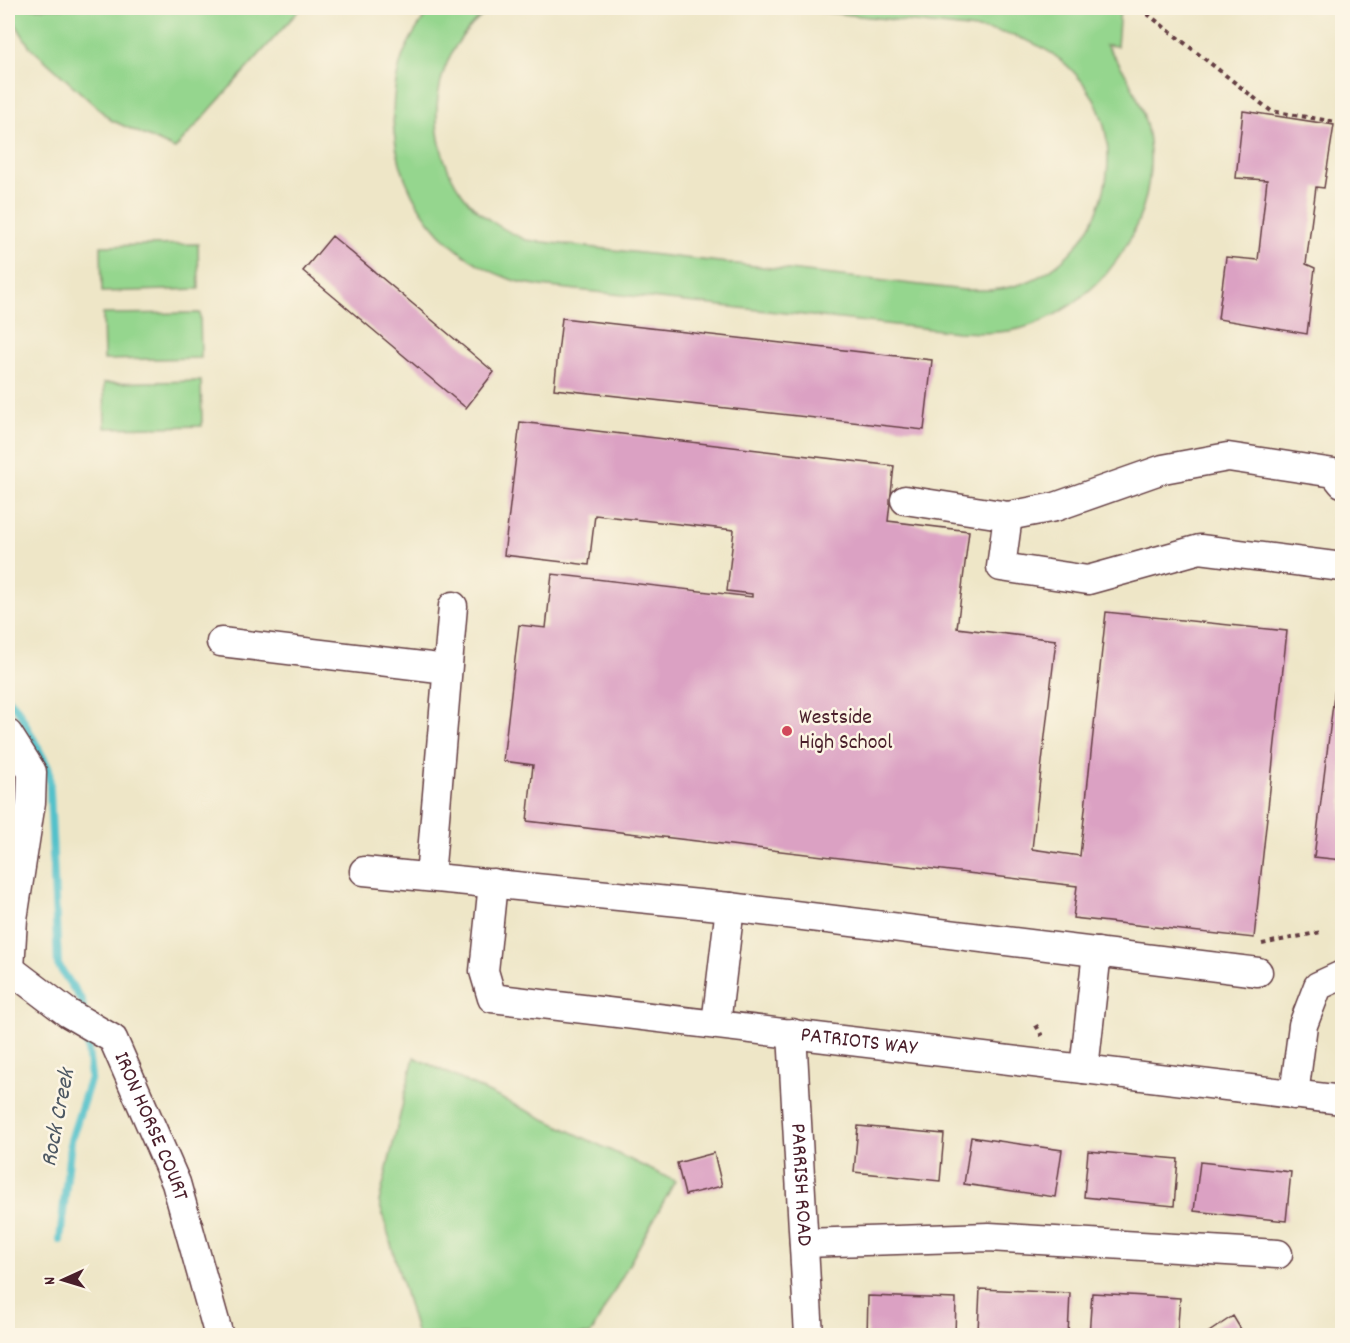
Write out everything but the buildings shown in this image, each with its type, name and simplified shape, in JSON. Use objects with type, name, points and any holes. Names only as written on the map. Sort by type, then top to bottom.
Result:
[{"type":"street","points":[[905,500],[1008,516],[1055,507],[1163,469],[1228,457],[1334,473],[1342,483]]},
{"type":"street","points":[[1008,516],[1001,567],[1088,580],[1200,549],[1342,567]]},
{"type":"street","points":[[430,877],[453,606]]},
{"type":"street","points":[[221,642],[447,669]]},
{"type":"street","points":[[8,734],[32,772],[31,802],[13,919],[9,975]]},
{"type":"street","points":[[364,871],[730,907],[1258,972]]},
{"type":"street","name":"PATRIOTS WAY","points":[[493,884],[484,971],[492,998],[1342,1100]]},
{"type":"street","points":[[716,1024],[730,907]]},
{"type":"street","points":[[1084,1069],[1097,952]]},
{"type":"street","name":"IRON HORSE COURT","points":[[9,975],[112,1039],[176,1183],[219,1335]]},
{"type":"street","points":[[1294,1095],[1303,1025],[1318,986],[1342,975]]},
{"type":"street","name":"PARRISH ROAD","points":[[792,1033],[810,1335]]},
{"type":"street","points":[[804,1244],[989,1238],[1278,1254]]},
{"type":"path","points":[[1140,8],[1271,111],[1342,123]]},
{"type":"path","points":[[1262,944],[1321,932]]},
{"type":"green space","points":[[8,8],[301,8],[175,149],[111,120],[29,46]]},
{"type":"green space","points":[[431,8],[493,8],[472,25],[456,46],[444,69],[438,95],[437,121],[441,147],[449,172],[463,195],[469,203],[492,221],[526,240],[964,290],[1014,286],[1044,273],[1069,254],[1088,229],[1101,200],[1108,169],[1106,137],[1097,107],[1080,79],[1062,61],[1030,42],[994,31],[789,8],[1120,8],[1117,46],[1106,45],[1128,78],[1143,113],[1150,147],[1149,180],[1141,213],[1128,243],[1109,271],[1085,294],[1057,313],[1026,327],[1001,332],[958,332],[518,282],[478,264],[451,245],[429,221],[412,194],[400,164],[394,131],[394,98],[400,64],[409,42]]},
{"type":"green space","points":[[198,244],[199,289],[102,292],[101,246]]},
{"type":"green space","points":[[200,313],[201,358],[104,360],[103,314]]},
{"type":"green space","points":[[201,381],[202,426],[105,428],[104,383]]},
{"type":"green space","points":[[414,1057],[675,1181],[590,1335],[417,1335],[379,1202]]},
{"type":"waterway","name":"Rock Creek","points":[[8,699],[18,710],[49,769],[58,965],[82,1001],[84,1016]]},
{"type":"waterway","name":"Rock Creek","points":[[60,1240],[71,1140],[91,1077],[86,1031]]},
{"type":"place","name":"Westside High School","points":[[787,731]]}]
